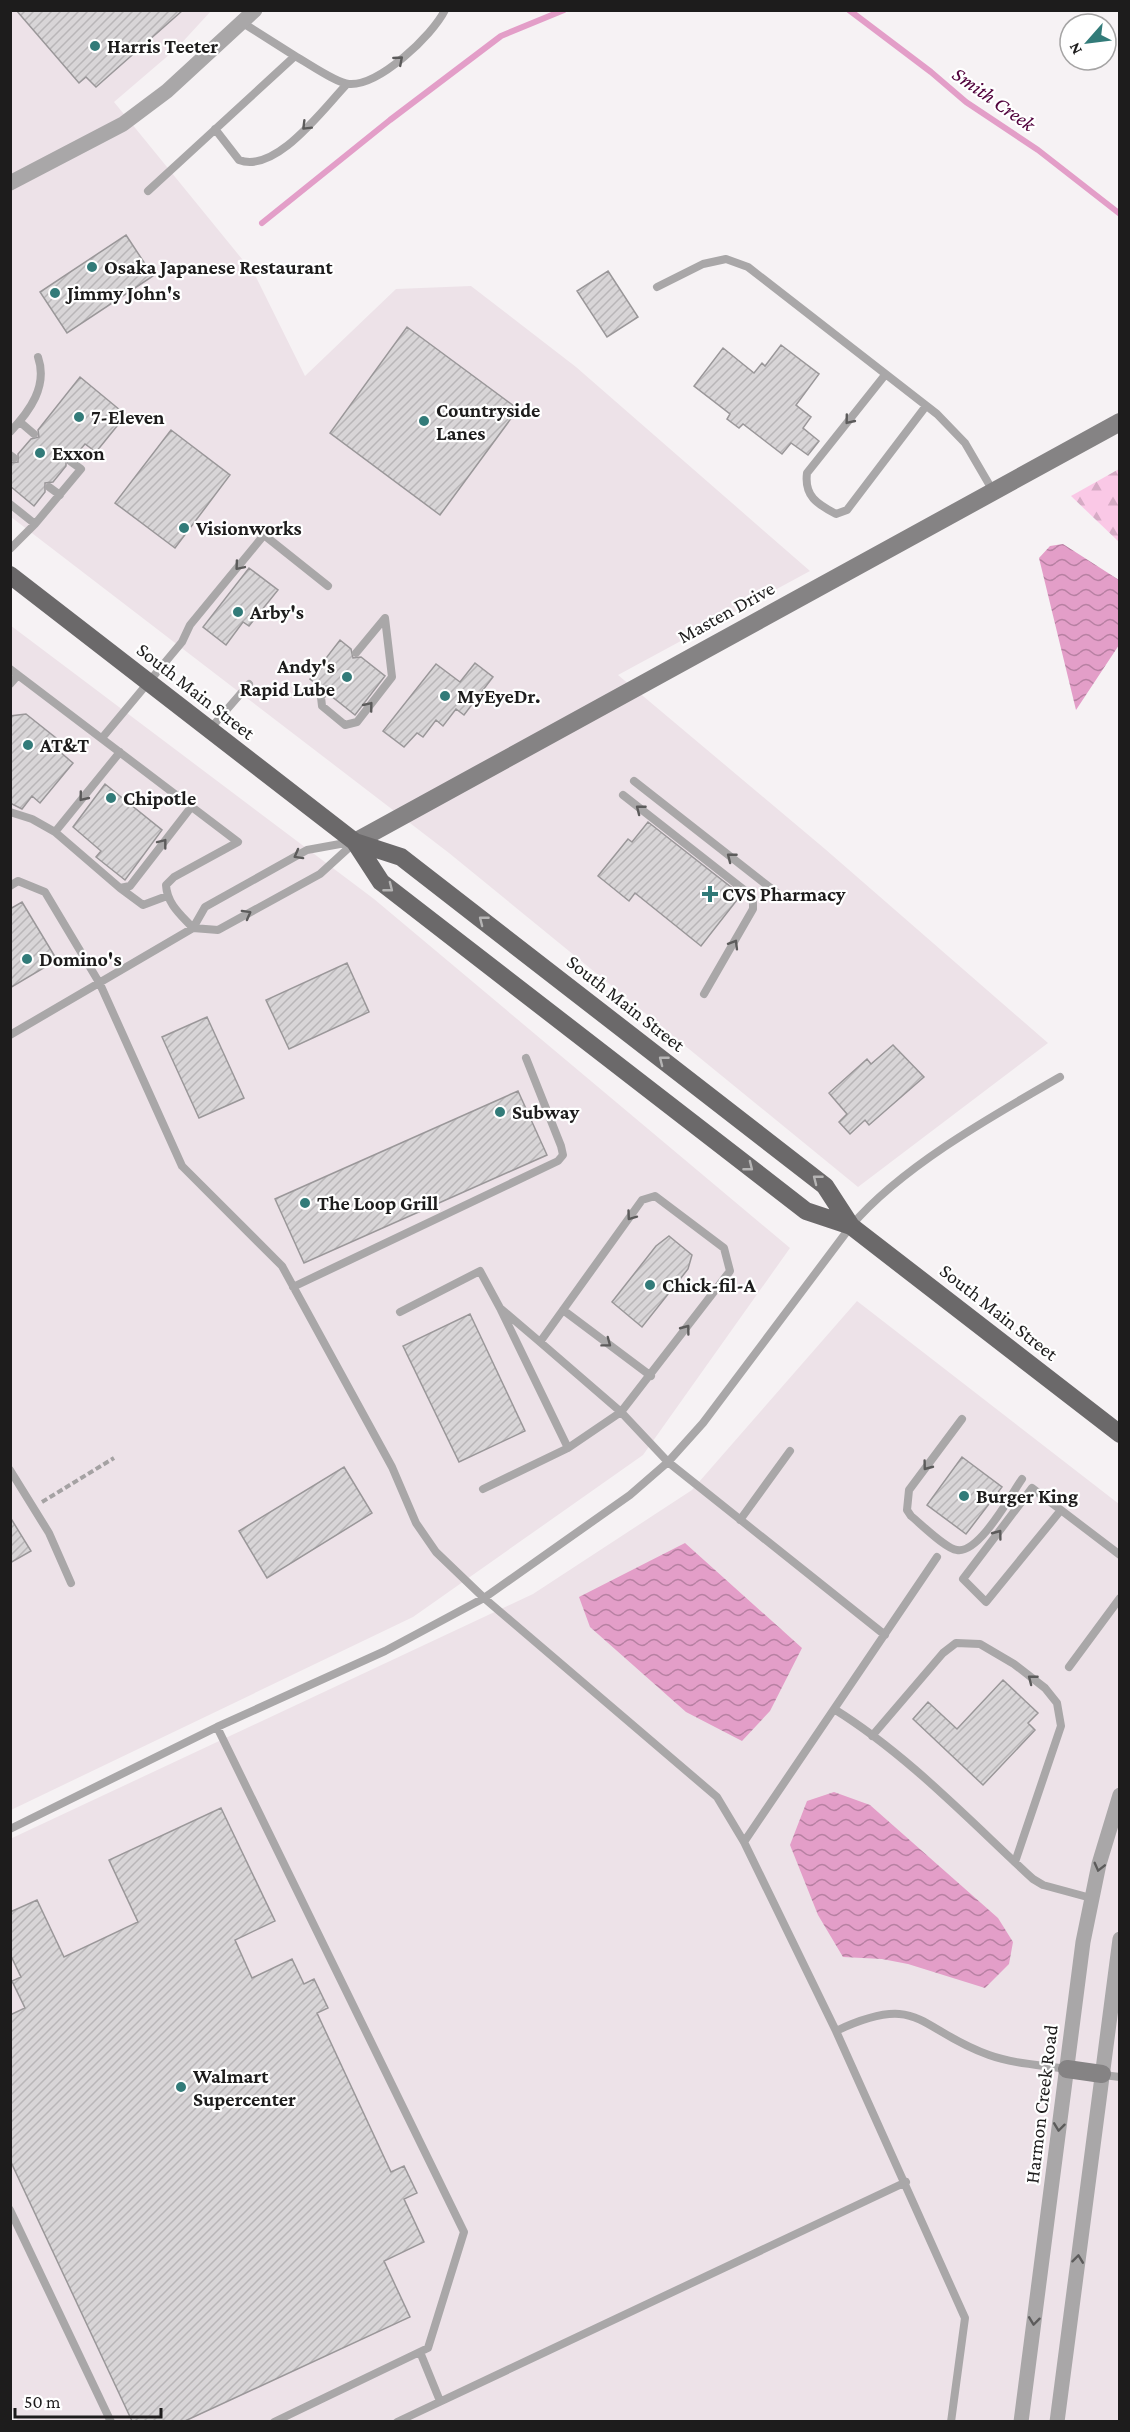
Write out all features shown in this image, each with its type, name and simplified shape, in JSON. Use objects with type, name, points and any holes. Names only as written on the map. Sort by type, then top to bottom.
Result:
[{"type":"main road","name":"South Main Street","points":[[10,575],[355,842],[381,882],[551,1014],[806,1211],[851,1226]]},
{"type":"main road","name":"South Main Street","points":[[355,842],[401,857],[438,885],[825,1186],[851,1226],[1119,1434]]},
{"type":"street","points":[[10,183],[123,124],[167,91],[255,10]]},
{"type":"street","name":"Masten Drive","points":[[355,842],[1119,422]]},
{"type":"street","name":"Harmon Creek Road","points":[[1021,2421],[1091,1898],[1119,1795]]},
{"type":"street","points":[[1057,2421],[1111,2076],[1119,1939]]},
{"type":"street","points":[[1067,2069],[1111,2076]]},
{"type":"lane","points":[[243,23],[295,56],[347,84],[363,82],[393,66],[438,25],[445,10]]},
{"type":"lane","points":[[148,191],[295,56]]},
{"type":"lane","points":[[215,129],[239,160],[259,163],[276,156],[347,84]]},
{"type":"lane","points":[[657,287],[702,264],[714,261],[726,259],[748,267],[926,406],[965,443],[993,491]]},
{"type":"lane","points":[[10,432],[20,422],[36,397],[43,372],[38,357]]},
{"type":"lane","points":[[885,375],[807,473],[805,486],[811,497],[836,514],[847,510],[926,406]]},
{"type":"lane","points":[[20,422],[34,434]]},
{"type":"lane","points":[[10,549],[35,524],[81,469],[70,461]]},
{"type":"lane","points":[[49,487],[60,495]]},
{"type":"lane","points":[[10,504],[35,524]]},
{"type":"lane","points":[[102,738],[182,642],[190,625],[264,535],[328,586]]},
{"type":"lane","points":[[325,691],[321,697],[322,706],[345,726],[357,722],[392,677],[385,618],[356,653]]},
{"type":"lane","points":[[10,684],[14,672],[238,842],[174,878],[166,885],[167,896],[193,928],[218,930],[320,873],[355,842]]},
{"type":"lane","points":[[210,729],[249,684]]},
{"type":"lane","points":[[55,832],[120,752]]},
{"type":"lane","points":[[634,781],[777,893]]},
{"type":"lane","points":[[623,795],[753,897],[753,909],[704,994]]},
{"type":"lane","points":[[120,888],[130,886],[192,806]]},
{"type":"lane","points":[[10,812],[32,819],[55,832],[142,905],[167,896]]},
{"type":"lane","points":[[10,1035],[193,928],[205,907],[307,850],[355,842]]},
{"type":"lane","points":[[10,886],[18,882],[45,892],[100,984],[182,1166],[282,1266],[392,1467],[416,1523],[436,1552],[484,1598],[717,1797],[744,1842],[836,2031],[906,2182],[965,2318],[951,2421]]},
{"type":"lane","points":[[293,1287],[558,1161],[563,1155],[561,1146],[526,1058]]},
{"type":"lane","points":[[10,1829],[217,1727],[385,1651],[484,1598],[630,1495],[668,1462],[703,1423],[851,1226],[875,1200],[919,1164],[1060,1077]]},
{"type":"lane","points":[[483,1489],[567,1448],[621,1412],[730,1271],[724,1248],[655,1196],[642,1200],[540,1342]]},
{"type":"lane","points":[[400,1312],[480,1271],[501,1308],[567,1448]]},
{"type":"lane","points":[[501,1308],[621,1412],[668,1462],[885,1635]]},
{"type":"lane","points":[[563,1310],[651,1376]]},
{"type":"lane","points":[[962,1419],[909,1490],[907,1510],[911,1516],[951,1547],[957,1550],[972,1547],[977,1544],[1022,1479]]},
{"type":"lane","points":[[740,1520],[790,1451]]},
{"type":"lane","points":[[10,1470],[49,1533],[71,1582]]},
{"type":"lane","points":[[1061,1510],[986,1602],[963,1579],[1032,1488],[1061,1510],[1119,1555]]},
{"type":"lane","points":[[744,1842],[937,1557]]},
{"type":"lane","points":[[1069,1667],[1119,1598]]},
{"type":"lane","points":[[872,1736],[943,1653],[956,1643],[980,1644],[1014,1664],[1045,1688],[1057,1703],[1061,1726],[1015,1862]]},
{"type":"lane","points":[[834,1709],[872,1736],[1043,1885],[1091,1898]]},
{"type":"lane","points":[[217,1727],[464,2232],[428,2348],[274,2421]]},
{"type":"lane","points":[[836,2031],[857,2021],[885,2014],[915,2016],[990,2056],[1067,2069]]},
{"type":"lane","points":[[397,2421],[906,2182]]},
{"type":"lane","points":[[10,2210],[111,2421]]},
{"type":"lane","points":[[420,2352],[440,2401]]},
{"type":"path","points":[[33,1508],[114,1458]]},
{"type":"shaded area","points":[[10,11],[211,11],[177,48],[114,102],[255,275],[305,376],[396,289],[471,286],[576,367],[810,571],[618,675],[825,849],[1048,1043],[858,1187],[449,853],[11,517]]},
{"type":"shaded area","points":[[10,625],[374,899],[790,1248],[643,1455],[413,1617],[11,1810]]},
{"type":"shaded area","points":[[857,1301],[1119,1504],[1119,2421],[18,2421],[10,2405],[10,1839],[533,1594],[692,1490]]},
{"type":"green space","points":[[1119,469],[1119,542],[1071,496]]},
{"type":"water","points":[[1063,544],[1119,580],[1119,645],[1076,710],[1039,558],[1050,546]]},
{"type":"water","points":[[685,1543],[802,1648],[770,1711],[742,1741],[686,1712],[590,1627],[579,1597]]},
{"type":"water","points":[[834,1792],[870,1805],[998,1918],[1013,1942],[1009,1964],[985,1988],[908,1964],[882,1959],[843,1957],[818,1915],[790,1845],[807,1801]]},
{"type":"building","name":"Harris Teeter","points":[[16,10],[183,10],[96,87],[86,77],[79,83]]},
{"type":"building","points":[[126,235],[153,276],[67,333],[40,292]]},
{"type":"building","points":[[608,271],[638,317],[607,337],[577,291]]},
{"type":"building","name":"Countryside Lanes","points":[[407,327],[518,409],[440,515],[330,433]]},
{"type":"building","points":[[781,345],[819,374],[796,405],[811,417],[803,428],[819,441],[808,455],[791,443],[782,454],[743,424],[739,428],[727,419],[730,414],[694,386],[723,348],[754,373],[762,363],[765,366]]},
{"type":"building","points":[[80,377],[126,415],[96,452],[85,444],[74,457],[66,457],[66,466],[53,482],[45,483],[45,492],[34,506],[10,486],[10,463],[18,462],[18,454],[31,439],[39,437],[38,430]]},
{"type":"building","points":[[171,430],[230,475],[175,548],[115,503]]},
{"type":"building","name":"Arby's","points":[[249,568],[278,590],[249,626],[243,622],[226,645],[203,627]]},
{"type":"building","name":"Andy's Rapid Lube","points":[[340,640],[351,649],[353,658],[361,657],[385,676],[355,715],[330,695],[329,686],[320,687],[310,679]]},
{"type":"building","name":"MyEyeDr.","points":[[475,663],[493,677],[464,715],[456,709],[443,726],[436,720],[423,737],[417,733],[404,747],[383,731],[436,664],[460,682]]},
{"type":"building","points":[[26,714],[56,738],[52,745],[73,763],[40,803],[32,796],[22,809],[10,803],[10,716]]},
{"type":"building","points":[[105,784],[162,830],[125,880],[96,857],[101,851],[73,827]]},
{"type":"building","name":"CVS Pharmacy","points":[[648,822],[741,895],[701,946],[635,893],[629,901],[598,876],[628,839],[632,842]]},
{"type":"building","points":[[22,902],[57,960],[10,988],[10,909]]},
{"type":"building","points":[[347,963],[369,1012],[289,1049],[266,1000]]},
{"type":"building","points":[[207,1017],[244,1098],[199,1118],[162,1037]]},
{"type":"building","points":[[893,1045],[924,1077],[869,1125],[865,1120],[850,1134],[839,1122],[847,1114],[829,1093],[867,1059],[871,1064]]},
{"type":"building","points":[[518,1091],[547,1155],[304,1263],[275,1199]]},
{"type":"building","name":"Chick-fil-A","points":[[669,1236],[692,1255],[688,1269],[642,1327],[612,1302],[656,1246]]},
{"type":"building","points":[[470,1314],[525,1431],[459,1462],[403,1346]]},
{"type":"building","name":"Burger King","points":[[962,1457],[1002,1487],[966,1534],[927,1505]]},
{"type":"building","points":[[344,1467],[372,1513],[267,1578],[239,1531]]},
{"type":"building","points":[[10,1517],[31,1551],[10,1563]]},
{"type":"building","points":[[1003,1680],[1038,1713],[1028,1723],[1035,1730],[983,1785],[913,1719],[928,1702],[957,1729]]},
{"type":"building","name":"Walmart Supercenter","points":[[221,1808],[275,1921],[235,1940],[252,1978],[292,1959],[304,1984],[314,1979],[328,2008],[317,2013],[391,2172],[404,2166],[417,2193],[404,2199],[424,2242],[384,2261],[410,2317],[185,2421],[132,2421],[10,2160],[10,2015],[25,2008],[12,1981],[21,1977],[10,1954],[10,1912],[37,1900],[64,1957],[138,1922],[109,1860]]},
{"type":"waterway","points":[[262,223],[390,120],[501,36],[564,10]]},
{"type":"waterway","name":"Smith Creek","points":[[849,10],[931,72],[966,102],[1038,150],[1120,214]]},
{"type":"place","name":"Harris Teeter","points":[[95,46]]},
{"type":"place","name":"Osaka Japanese Restaurant","points":[[92,267]]},
{"type":"place","name":"Jimmy John's","points":[[55,293]]},
{"type":"place","name":"7-Eleven","points":[[79,417]]},
{"type":"place","name":"Countryside Lanes","points":[[424,421]]},
{"type":"place","name":"Exxon","points":[[40,453]]},
{"type":"place","name":"Visionworks","points":[[184,528]]},
{"type":"place","name":"Arby's","points":[[238,612]]},
{"type":"place","name":"Andy's Rapid Lube","points":[[347,677]]},
{"type":"place","name":"MyEyeDr.","points":[[445,696]]},
{"type":"place","name":"AT&T","points":[[28,745]]},
{"type":"place","name":"Chipotle","points":[[111,798]]},
{"type":"place","name":"CVS Pharmacy","points":[[710,894]]},
{"type":"place","name":"Domino's","points":[[27,959]]},
{"type":"place","name":"Subway","points":[[500,1112]]},
{"type":"place","name":"The Loop Grill","points":[[305,1203]]},
{"type":"place","name":"Chick-fil-A","points":[[650,1285]]},
{"type":"place","name":"Burger King","points":[[964,1496]]},
{"type":"place","name":"Walmart Supercenter","points":[[181,2087]]}]
